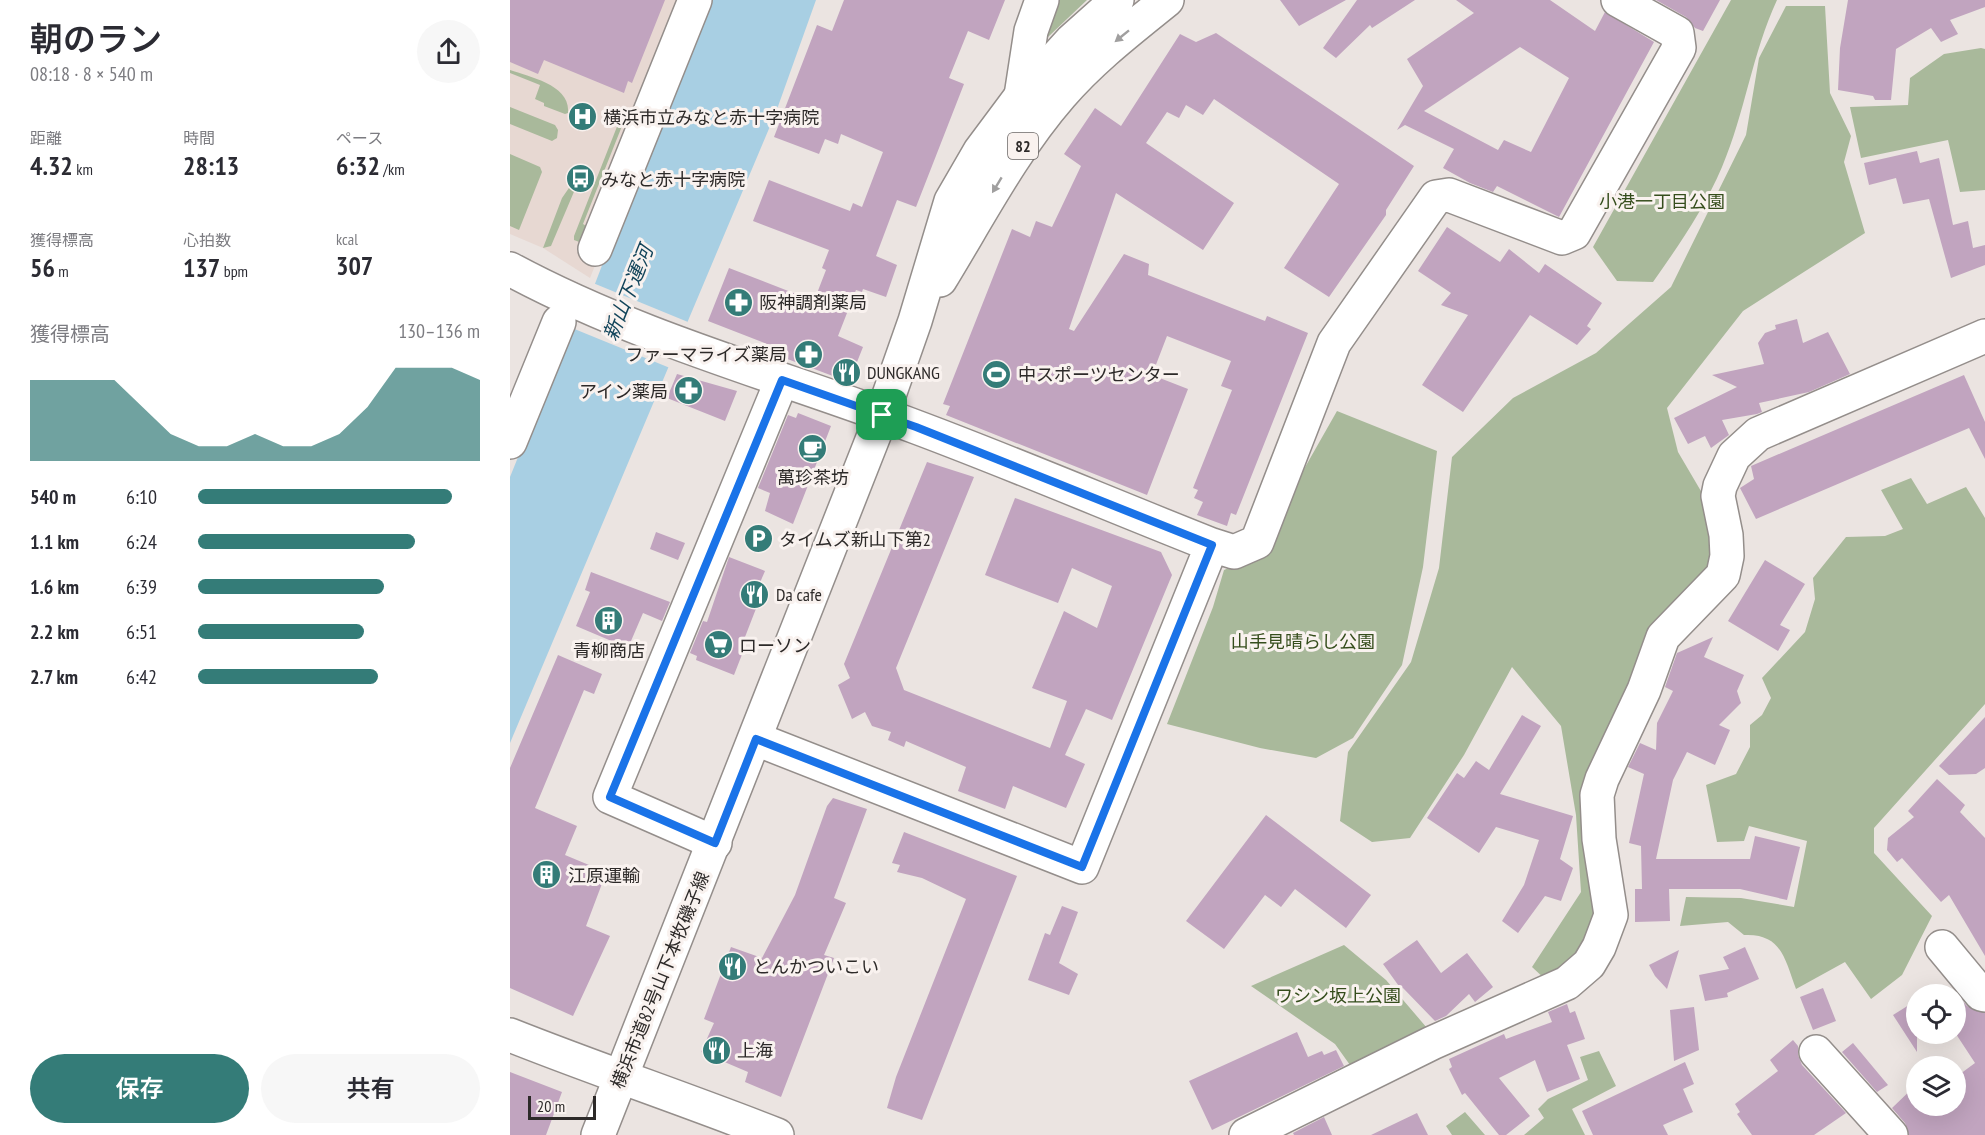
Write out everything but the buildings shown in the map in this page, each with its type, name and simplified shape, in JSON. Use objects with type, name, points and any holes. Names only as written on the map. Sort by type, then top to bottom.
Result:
[{"type":"street","points":[[595,249],[695,0]]},
{"type":"street","points":[[1021,96],[1031,31],[1042,0]]},
{"type":"street","name":"横浜市道82号山下本牧磯子線","points":[[598,1135],[882,415],[915,321],[951,201],[980,151],[1021,96],[1071,41],[1117,0]]},
{"type":"street","name":"横浜市道82号山下本牧磯子線","points":[[915,321],[1013,159],[1061,95],[1113,43],[1167,0]]},
{"type":"street","points":[[510,269],[570,314],[679,344],[882,415],[1234,552],[1257,542],[1334,343],[1436,197],[1449,195],[1562,238],[1574,233],[1678,48],[1677,33],[1618,0]]},
{"type":"street","points":[[510,442],[570,314]]},
{"type":"street","points":[[1245,1135],[1422,1048],[1567,983],[1589,964],[1599,947],[1611,915],[1599,839],[1597,795],[1602,779],[1644,690],[1664,637],[1723,575],[1727,556],[1726,535],[1718,496],[1723,476],[1734,456],[1758,434],[1985,336]]},
{"type":"street","points":[[715,843],[610,797],[782,380]]},
{"type":"street","points":[[756,739],[1082,867],[1212,545]]},
{"type":"street","points":[[1942,947],[1981,994],[1985,995]]},
{"type":"street","points":[[510,1035],[777,1135]]},
{"type":"street","points":[[1816,1052],[1891,1135]]},
{"type":"shaded area","name":"横浜市立みなと赤十字病院","points":[[510,0],[702,0],[590,278],[543,248],[510,234]]},
{"type":"green space","points":[[1048,0],[1087,0],[1028,56]]},
{"type":"green space","name":"小港一丁目公園","points":[[1731,0],[1777,0],[1761,41],[1737,126],[1722,167],[1699,212],[1653,282],[1617,281],[1593,247]]},
{"type":"green space","points":[[1786,6],[1825,6],[1830,93],[1851,136],[1844,162],[1865,233],[1743,311],[1667,408],[1678,452],[1715,515],[1713,561],[1595,763],[1598,922],[1588,946],[1546,980],[1532,967],[1581,892],[1576,815],[1561,726],[1512,667],[1464,755],[1410,838],[1372,842],[1340,821],[1348,752],[1411,662],[1439,568],[1452,457],[1513,398],[1596,353],[1671,287],[1746,135],[1759,58]]},
{"type":"green space","points":[[1985,49],[1985,190],[1960,192],[1948,140],[1861,158],[1850,107],[1908,105],[1910,78],[1944,54]]},
{"type":"green space","points":[[510,70],[538,79],[556,89],[567,103],[568,113],[544,106],[544,103],[535,99],[540,85],[510,73]]},
{"type":"green space","points":[[510,107],[555,125],[558,130],[557,138],[552,141],[510,124]]},
{"type":"green space","points":[[620,119],[624,121],[583,224],[588,227],[582,243],[574,240],[574,236]]},
{"type":"green space","points":[[510,154],[540,167],[542,172],[519,230],[510,226]]},
{"type":"green space","points":[[571,185],[576,187],[551,246],[543,248],[562,198]]},
{"type":"green space","name":"山手見晴らし公園","points":[[1337,411],[1437,451],[1423,567],[1402,665],[1353,738],[1316,758],[1260,748],[1167,724],[1213,607],[1224,570],[1254,557]]},
{"type":"green space","points":[[1911,478],[1927,504],[1966,487],[1985,518],[1985,704],[1874,828],[1874,853],[1932,916],[1902,975],[1871,999],[1845,962],[1796,989],[1780,950],[1767,939],[1744,935],[1728,922],[1680,926],[1686,897],[1741,898],[1794,907],[1807,841],[1749,826],[1744,841],[1717,842],[1706,785],[1736,774],[1750,747],[1750,725],[1762,715],[1771,698],[1762,678],[1805,632],[1815,599],[1813,578],[1846,537],[1885,536],[1903,529],[1881,490]]},
{"type":"green space","name":"ワシン坂上公園","points":[[1344,945],[1386,980],[1433,1035],[1355,1072],[1335,1044],[1251,986]]},
{"type":"green space","points":[[1599,1051],[1616,1086],[1572,1109],[1585,1135],[1524,1135],[1544,1118],[1538,1109],[1548,1099],[1588,1080],[1580,1057]]},
{"type":"green space","points":[[1465,1112],[1485,1135],[1452,1135],[1446,1126]]},
{"type":"water","name":"新山下運河","points":[[704,0],[816,0],[776,112],[510,743],[510,477],[571,326],[578,328]]},
{"type":"pier","points":[[593,283],[688,322],[670,368],[572,328]]},
{"type":"place","name":"横浜市立みなと赤十字病院","points":[[582,117]]},
{"type":"place","name":"みなと赤十字病院","points":[[580,179]]},
{"type":"place","name":"阪神調剤薬局","points":[[738,302]]},
{"type":"place","name":"ファーマライズ薬局","points":[[808,354]]},
{"type":"place","name":"DUNGKANG","points":[[846,372]]},
{"type":"place","name":"中スポーツセンター","points":[[997,374]]},
{"type":"place","name":"アイン薬局","points":[[689,391]]},
{"type":"place","name":"萬珍茶坊","points":[[813,448]]},
{"type":"place","name":"タイムズ新山下第2","points":[[758,539]]},
{"type":"place","name":"Da cafe","points":[[755,594]]},
{"type":"place","name":"青柳商店","points":[[609,621]]},
{"type":"place","name":"ローソン","points":[[718,645]]},
{"type":"place","name":"江原運輸","points":[[547,875]]},
{"type":"place","name":"とんかついこい","points":[[732,966]]},
{"type":"place","name":"上海","points":[[716,1050]]},
{"type":"route","points":[[782,380],[882,415],[1212,545],[1082,867],[756,739],[715,843],[610,797],[782,380]]}]
